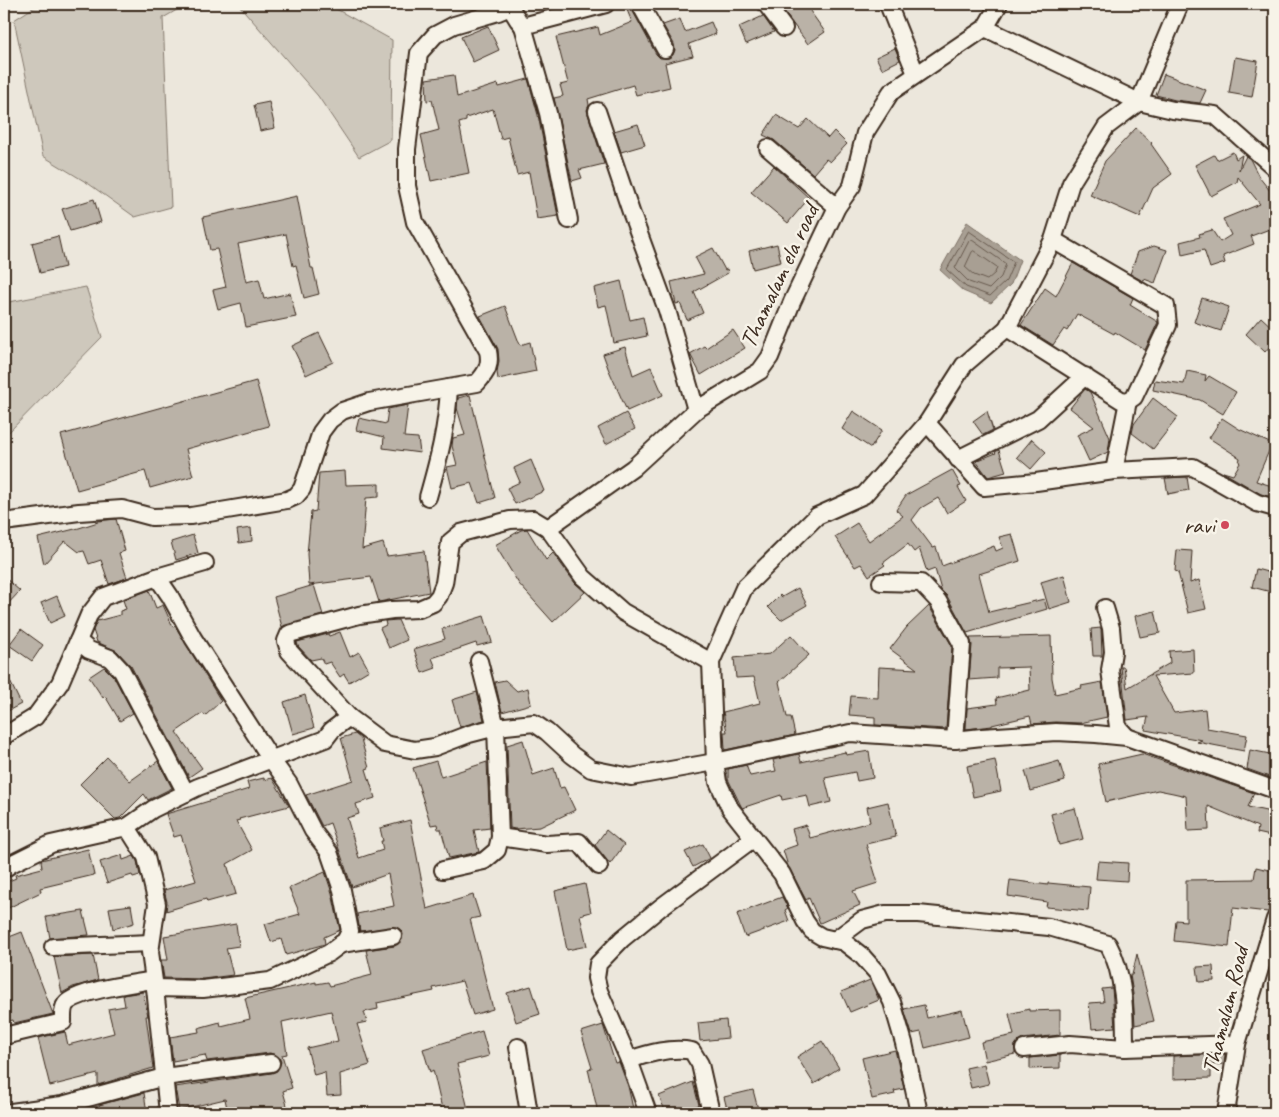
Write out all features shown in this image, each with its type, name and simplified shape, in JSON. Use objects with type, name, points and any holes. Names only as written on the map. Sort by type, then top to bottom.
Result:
[{"type":"street","points":[[523,26],[606,4]]},
{"type":"street","points":[[640,4],[665,49]]},
{"type":"street","points":[[766,4],[784,28]]},
{"type":"street","points":[[888,4],[916,74]]},
{"type":"street","name":"Thamalam ela road","points":[[548,528],[633,468],[696,410],[760,371],[770,357],[792,302],[837,207],[852,186],[865,132],[891,92],[985,28],[999,4]]},
{"type":"street","points":[[919,1113],[904,1043],[892,1002],[878,974],[862,956],[844,942],[822,938],[812,931],[805,921],[782,874],[730,808],[718,782],[715,762],[711,662],[744,588],[817,516],[864,495],[927,423],[964,365],[1007,328],[1053,240],[1071,183],[1106,127],[1139,102],[1180,4]]},
{"type":"street","points":[[4,522],[79,512],[122,509],[152,517],[191,516],[287,500],[296,496],[302,489],[321,432],[330,420],[342,411],[369,402],[477,382],[486,373],[490,360],[488,351],[415,222],[407,186],[407,150],[419,52],[435,35],[454,25],[510,5],[523,26],[548,113],[569,220]]},
{"type":"street","points":[[985,28],[1139,102],[1173,110],[1215,115],[1275,168]]},
{"type":"street","points":[[597,111],[667,310],[696,410]]},
{"type":"street","points":[[768,148],[837,207]]},
{"type":"street","points":[[1007,328],[1121,400],[1128,401],[1134,397],[1168,324],[1166,306],[1053,240]]},
{"type":"street","points":[[958,459],[1038,419],[1085,376]]},
{"type":"street","points":[[428,497],[440,458],[449,388]]},
{"type":"street","points":[[1114,470],[1128,401]]},
{"type":"street","points":[[927,423],[984,487],[1036,482],[1114,470],[1194,467],[1257,503],[1275,508]]},
{"type":"street","points":[[711,662],[623,612],[582,577],[548,528],[533,520],[510,520],[460,533],[450,542],[444,583],[434,603],[419,609],[392,610],[359,615],[289,634],[286,641],[289,650],[349,717],[385,744],[415,750],[435,747],[469,734],[496,727],[534,723],[592,769],[631,777],[715,762],[850,733],[955,740],[982,736],[1056,732],[1126,737],[1275,790]]},
{"type":"street","points":[[4,736],[35,718],[60,683],[89,615],[103,597],[157,577],[204,563]]},
{"type":"street","points":[[4,1036],[63,1022],[62,1011],[68,1001],[93,992],[154,984],[203,989],[270,981],[329,953],[345,941],[350,931],[342,890],[329,852],[313,831],[289,784],[271,760],[193,638],[170,596],[157,577]]},
{"type":"street","points":[[881,582],[922,583],[938,601],[962,644],[955,740]]},
{"type":"street","points":[[1105,608],[1111,628],[1113,652],[1110,670],[1118,727],[1126,737]]},
{"type":"street","points":[[78,641],[89,650],[110,658],[122,671],[186,793]]},
{"type":"street","points":[[443,870],[484,862],[497,850],[500,837],[496,727],[478,661]]},
{"type":"street","points":[[4,870],[11,864],[51,844],[127,826],[153,809],[198,787],[324,739],[349,717]]},
{"type":"street","points":[[127,826],[146,857],[157,904],[150,952],[168,1113]]},
{"type":"street","points":[[500,837],[547,844],[579,842],[599,866]]},
{"type":"street","points":[[648,1113],[629,1060],[599,991],[596,978],[598,964],[622,939],[661,907],[754,838]]},
{"type":"street","points":[[835,940],[862,920],[885,914],[918,914],[1049,927],[1108,944],[1115,956],[1125,1008],[1125,1048]]},
{"type":"street","name":"Thamalam Road","points":[[1223,1113],[1236,1044],[1273,929]]},
{"type":"street","points":[[341,944],[392,936]]},
{"type":"street","points":[[53,947],[152,943]]},
{"type":"street","points":[[1024,1049],[1070,1044],[1125,1048],[1236,1044]]},
{"type":"street","points":[[518,1047],[529,1113]]},
{"type":"street","points":[[629,1060],[670,1049],[678,1048],[692,1051],[700,1064],[711,1113]]},
{"type":"street","points":[[4,1113],[62,1104],[164,1077],[271,1063]]},
{"type":"shaded area","points":[[39,4],[187,4],[163,18],[171,207],[135,217],[89,184],[43,156],[14,20]]},
{"type":"shaded area","points":[[238,4],[327,4],[392,40],[391,140],[359,157],[318,96]]},
{"type":"shaded area","points":[[86,287],[102,337],[4,437],[4,303]]},
{"type":"water","points":[[967,222],[1020,260],[1011,284],[991,303],[963,291],[940,270]]},
{"type":"building","points":[[778,4],[805,4],[825,32],[808,44]]},
{"type":"building","points":[[631,8],[660,58],[669,58],[675,50],[674,44],[663,25],[680,19],[685,32],[711,22],[716,34],[689,44],[693,56],[665,63],[670,87],[636,95],[633,85],[588,99],[589,105],[587,110],[604,164],[579,170],[582,178],[572,181],[554,98],[563,96],[560,85],[568,83],[556,37],[598,27],[600,35],[632,22],[627,10]]},
{"type":"building","points":[[763,16],[774,32],[746,44],[739,27]]},
{"type":"building","points":[[488,26],[499,50],[473,62],[461,37]]},
{"type":"building","points":[[895,48],[900,60],[882,69],[876,57]]},
{"type":"building","points":[[1235,57],[1258,61],[1252,97],[1229,93]]},
{"type":"building","points":[[1164,74],[1206,90],[1200,103],[1175,100],[1156,95]]},
{"type":"building","points":[[454,75],[457,97],[498,84],[499,87],[528,79],[538,115],[558,216],[537,219],[529,172],[517,175],[508,137],[501,139],[493,109],[466,118],[466,121],[459,123],[469,173],[431,181],[421,135],[439,130],[432,100],[427,101],[426,79]]},
{"type":"building","points":[[269,102],[275,128],[260,131],[254,105]]},
{"type":"building","points":[[776,115],[799,129],[808,119],[828,138],[834,131],[847,144],[830,162],[826,159],[813,174],[774,140],[763,135]]},
{"type":"building","points":[[638,124],[645,145],[621,152],[614,131]]},
{"type":"building","points":[[1136,128],[1152,143],[1172,174],[1153,188],[1140,217],[1090,195],[1105,161]]},
{"type":"building","points":[[1233,152],[1236,159],[1242,155],[1239,170],[1246,156],[1250,159],[1259,177],[1275,197],[1275,227],[1251,236],[1254,244],[1223,256],[1225,263],[1210,268],[1204,250],[1182,255],[1180,242],[1200,237],[1199,234],[1212,230],[1220,242],[1231,235],[1223,219],[1260,204],[1238,177],[1237,182],[1211,196],[1195,165],[1214,155],[1217,160]]},
{"type":"building","points":[[774,166],[809,198],[788,223],[751,192]]},
{"type":"building","points":[[297,196],[311,268],[313,268],[319,294],[304,298],[296,265],[293,266],[286,234],[238,244],[246,282],[259,279],[264,299],[290,293],[296,317],[246,327],[241,303],[218,309],[213,290],[226,287],[217,249],[210,250],[203,217]]},
{"type":"building","points":[[94,199],[101,222],[70,231],[62,209]]},
{"type":"building","points":[[58,236],[65,267],[40,273],[32,243]]},
{"type":"building","points":[[777,244],[781,262],[753,269],[749,251]]},
{"type":"building","points":[[1154,246],[1167,250],[1155,283],[1144,279],[1143,281],[1130,274],[1138,252]]},
{"type":"building","points":[[713,248],[728,273],[694,292],[703,313],[687,320],[680,303],[676,304],[671,282],[704,274],[695,257]]},
{"type":"building","points":[[1073,263],[1133,298],[1130,305],[1158,322],[1145,350],[1115,332],[1114,334],[1077,314],[1067,331],[1064,329],[1053,345],[1021,325],[1045,288],[1056,296]]},
{"type":"building","points":[[621,281],[630,320],[643,317],[647,336],[614,343],[606,305],[598,307],[594,288]]},
{"type":"building","points":[[1202,298],[1229,307],[1221,331],[1194,322]]},
{"type":"building","points":[[505,306],[520,345],[530,342],[536,371],[498,379],[498,349],[480,316]]},
{"type":"building","points":[[1261,317],[1275,330],[1275,340],[1265,352],[1246,334]]},
{"type":"building","points":[[733,330],[745,348],[701,375],[690,354],[704,346],[706,348]]},
{"type":"building","points":[[319,333],[333,362],[306,375],[292,346]]},
{"type":"building","points":[[625,347],[633,375],[651,367],[663,395],[627,411],[603,354]]},
{"type":"building","points":[[1187,371],[1206,375],[1205,381],[1209,376],[1236,392],[1223,414],[1200,400],[1153,390],[1155,380],[1184,384]]},
{"type":"building","points":[[256,381],[269,426],[186,449],[193,476],[150,488],[145,471],[77,490],[61,435]]},
{"type":"building","points":[[1085,389],[1090,392],[1110,438],[1108,452],[1089,461],[1077,435],[1094,427],[1070,408]]},
{"type":"building","points":[[470,395],[495,498],[479,503],[472,483],[452,488],[447,467],[457,465],[452,446],[453,438],[465,435],[457,408],[458,398]]},
{"type":"building","points":[[1153,398],[1178,417],[1153,449],[1132,433],[1134,424]]},
{"type":"building","points":[[408,405],[404,437],[418,438],[420,453],[383,448],[384,437],[356,430],[359,418],[386,424],[388,409]]},
{"type":"building","points":[[853,411],[882,430],[871,448],[842,429]]},
{"type":"building","points":[[987,411],[993,430],[983,435],[973,421]]},
{"type":"building","points":[[626,413],[635,429],[606,444],[598,428]]},
{"type":"building","points":[[1222,418],[1239,429],[1272,444],[1256,481],[1275,487],[1275,498],[1261,494],[1223,472],[1233,475],[1240,463],[1240,458],[1209,438]]},
{"type":"building","points":[[1032,439],[1046,452],[1031,469],[1017,457]]},
{"type":"building","points":[[999,450],[1006,472],[988,477],[976,461]]},
{"type":"building","points":[[531,460],[544,491],[515,504],[507,488],[520,482],[514,468]]},
{"type":"building","points":[[952,470],[961,486],[958,487],[966,501],[947,513],[938,498],[921,508],[912,520],[933,548],[936,547],[942,566],[994,546],[996,551],[1003,548],[999,537],[1012,534],[1020,561],[979,574],[989,612],[1044,599],[1047,609],[967,633],[947,596],[941,590],[935,569],[927,572],[919,548],[914,552],[908,544],[883,563],[885,565],[869,576],[861,564],[855,567],[835,537],[857,523],[869,541],[903,516],[896,510],[906,495]]},
{"type":"building","points":[[345,471],[346,485],[379,484],[379,497],[366,498],[362,549],[383,543],[387,556],[424,551],[429,592],[379,602],[371,577],[309,585],[307,554],[311,512],[316,511],[319,473]]},
{"type":"building","points":[[1187,477],[1189,490],[1168,494],[1165,478]]},
{"type":"building","points":[[116,519],[125,551],[119,553],[127,578],[109,584],[101,560],[89,564],[84,551],[79,552],[65,541],[44,564],[38,538],[79,528],[98,521]]},
{"type":"building","points":[[251,528],[252,541],[239,543],[237,530]]},
{"type":"building","points":[[527,529],[546,560],[553,553],[575,583],[585,592],[553,622],[519,584],[495,545],[521,530]]},
{"type":"building","points":[[193,535],[198,553],[176,560],[171,542]]},
{"type":"building","points":[[1177,550],[1192,551],[1190,583],[1199,580],[1206,609],[1188,613],[1178,572],[1175,571]]},
{"type":"building","points":[[1256,569],[1275,574],[1275,593],[1252,587]]},
{"type":"building","points":[[1064,575],[1071,602],[1049,609],[1041,582]]},
{"type":"building","points":[[4,577],[20,591],[4,608]]},
{"type":"building","points":[[314,585],[323,615],[282,627],[274,597]]},
{"type":"building","points":[[798,588],[807,605],[781,620],[768,607],[780,595],[782,597]]},
{"type":"building","points":[[149,590],[156,608],[163,605],[173,627],[175,626],[221,701],[205,716],[203,713],[176,732],[202,768],[189,777],[131,666],[117,651],[97,642],[93,630],[97,621],[120,615],[120,611],[126,609],[123,600]]},
{"type":"building","points":[[57,596],[65,616],[50,623],[41,603]]},
{"type":"building","points":[[929,606],[952,646],[946,729],[875,725],[875,717],[849,715],[851,696],[878,698],[879,667],[917,669],[890,649],[907,627]]},
{"type":"building","points":[[1155,611],[1160,633],[1140,637],[1135,616]]},
{"type":"building","points":[[484,616],[492,642],[477,646],[476,643],[432,658],[436,668],[422,673],[414,649],[445,639],[442,629]]},
{"type":"building","points":[[398,620],[407,640],[389,648],[380,628],[386,625],[385,621]]},
{"type":"building","points":[[1101,628],[1102,656],[1093,656],[1091,629]]},
{"type":"building","points":[[21,629],[43,645],[32,661],[9,645]]},
{"type":"building","points":[[340,632],[350,657],[359,652],[369,670],[349,682],[344,674],[340,677],[330,662],[324,664],[321,658],[311,660],[298,646],[297,642]]},
{"type":"building","points":[[791,635],[809,655],[779,682],[787,717],[791,717],[795,735],[725,750],[724,732],[727,732],[723,712],[760,703],[754,677],[736,678],[734,658],[770,654]]},
{"type":"building","points":[[1051,636],[1052,678],[1055,694],[1102,682],[1107,717],[1080,723],[1055,722],[1032,724],[1030,716],[992,726],[966,729],[967,708],[997,704],[996,698],[1030,690],[1029,667],[997,668],[997,678],[969,680],[972,645],[970,638]]},
{"type":"building","points":[[1193,649],[1194,673],[1153,676],[1174,713],[1205,709],[1207,728],[1247,735],[1244,751],[1197,742],[1202,740],[1145,730],[1148,717],[1127,720],[1121,667],[1124,667],[1127,688],[1170,663],[1169,651]]},
{"type":"building","points":[[104,667],[114,677],[133,713],[120,721],[105,696],[103,698],[89,677]]},
{"type":"building","points":[[4,669],[21,704],[4,713]]},
{"type":"building","points":[[505,680],[517,691],[528,688],[531,704],[502,712],[495,682]]},
{"type":"building","points":[[477,692],[484,720],[460,727],[452,700]]},
{"type":"building","points":[[305,695],[314,728],[293,734],[284,702]]},
{"type":"building","points":[[355,734],[361,739],[369,768],[366,769],[375,798],[356,804],[359,814],[347,818],[359,858],[383,850],[380,828],[410,820],[427,909],[473,895],[480,917],[470,919],[493,1009],[473,1015],[462,981],[433,988],[434,991],[377,1003],[378,1009],[364,1012],[367,1022],[357,1024],[370,1065],[340,1074],[341,1095],[327,1096],[325,1072],[314,1075],[307,1048],[338,1041],[331,1011],[282,1022],[287,1054],[282,1055],[292,1088],[283,1091],[289,1113],[228,1113],[225,1099],[179,1110],[175,1087],[272,1073],[277,1071],[281,1062],[279,1057],[270,1053],[207,1061],[205,1055],[173,1061],[170,1037],[199,1032],[198,1028],[220,1022],[221,1026],[250,1019],[245,998],[316,982],[316,984],[328,982],[330,986],[372,975],[366,950],[395,946],[402,940],[403,934],[396,927],[360,931],[357,914],[394,906],[388,874],[352,887],[330,823],[322,826],[306,795],[353,780],[341,738]]},
{"type":"building","points":[[523,740],[533,775],[554,768],[560,788],[564,787],[575,810],[540,827],[515,829],[510,828],[507,745]]},
{"type":"building","points":[[1250,750],[1275,755],[1275,779],[1247,769]]},
{"type":"building","points":[[869,751],[873,778],[857,781],[855,772],[825,778],[831,802],[810,807],[807,795],[782,800],[781,795],[742,808],[728,779],[728,769],[746,765],[750,776],[776,771],[773,760],[799,754],[801,762],[845,752],[846,755]]},
{"type":"building","points":[[1142,754],[1254,793],[1248,807],[1275,813],[1275,837],[1257,833],[1258,827],[1208,806],[1209,830],[1188,831],[1186,796],[1173,793],[1158,790],[1106,802],[1098,764]]},
{"type":"building","points":[[107,757],[130,781],[158,761],[172,788],[148,800],[144,794],[120,818],[115,819],[80,784]]},
{"type":"building","points":[[995,760],[1001,791],[973,797],[967,766]]},
{"type":"building","points":[[436,761],[441,777],[487,762],[490,828],[474,830],[479,852],[449,858],[441,829],[438,829],[437,824],[431,825],[413,768]]},
{"type":"building","points":[[1059,761],[1065,781],[1031,791],[1025,771]]},
{"type":"building","points":[[264,778],[264,780],[272,778],[289,806],[236,821],[252,850],[227,864],[236,894],[207,902],[206,899],[166,911],[167,902],[164,890],[196,881],[181,835],[174,837],[166,814],[249,789],[247,782]]},
{"type":"building","points":[[888,802],[896,837],[866,844],[878,883],[853,891],[860,905],[820,923],[809,898],[806,900],[788,866],[783,850],[797,845],[792,829],[806,825],[810,838],[870,822],[867,807]]},
{"type":"building","points":[[1075,808],[1083,839],[1059,845],[1051,814]]},
{"type":"building","points":[[606,830],[624,845],[610,864],[595,845]]},
{"type":"building","points":[[703,844],[710,858],[693,867],[685,852]]},
{"type":"building","points":[[88,849],[94,875],[40,888],[41,892],[4,910],[4,883],[16,878],[15,875],[42,868],[41,860]]},
{"type":"building","points":[[122,855],[123,860],[134,856],[140,875],[133,877],[132,875],[107,883],[100,862]]},
{"type":"building","points":[[1098,861],[1128,863],[1127,881],[1096,879]]},
{"type":"building","points":[[1256,867],[1273,871],[1270,888],[1273,889],[1271,910],[1268,912],[1233,908],[1229,947],[1174,941],[1176,920],[1186,921],[1186,880],[1254,879]]},
{"type":"building","points":[[325,872],[332,893],[340,930],[324,937],[325,944],[286,955],[281,939],[271,942],[265,924],[300,914],[289,888]]},
{"type":"building","points":[[1010,880],[1048,885],[1048,883],[1090,887],[1088,911],[1046,907],[1047,902],[1008,896]]},
{"type":"building","points":[[585,884],[591,912],[580,915],[587,946],[567,950],[555,891]]},
{"type":"building","points":[[782,897],[788,908],[785,910],[789,921],[745,937],[737,914]]},
{"type":"building","points":[[131,905],[134,923],[113,929],[109,908]]},
{"type":"building","points":[[83,911],[89,935],[50,938],[46,917]]},
{"type":"building","points":[[236,924],[239,946],[226,948],[233,975],[203,979],[164,978],[161,960],[168,960],[164,936]]},
{"type":"building","points":[[22,932],[53,1014],[14,1023],[13,1020],[4,1022],[4,939]]},
{"type":"building","points":[[1137,954],[1154,1021],[1135,1025],[1130,975],[1132,975]]},
{"type":"building","points":[[93,955],[98,980],[73,987],[62,993],[54,957]]},
{"type":"building","points":[[1213,966],[1214,981],[1199,982],[1197,967]]},
{"type":"building","points":[[870,980],[879,1000],[850,1012],[841,992]]},
{"type":"building","points":[[531,986],[540,1014],[516,1022],[507,993]]},
{"type":"building","points":[[1112,988],[1115,1027],[1092,1029],[1089,1003],[1104,1002],[1102,989]]},
{"type":"building","points":[[143,992],[148,1016],[146,1016],[153,1068],[98,1085],[98,1074],[50,1086],[38,1038],[65,1032],[68,1045],[114,1033],[108,1009],[125,1006],[123,995]]},
{"type":"building","points":[[924,1005],[927,1018],[962,1010],[969,1037],[925,1048],[921,1032],[912,1034],[904,1009]]},
{"type":"building","points":[[1029,1009],[1029,1011],[1060,1010],[1060,1035],[1022,1039],[1015,1045],[1015,1054],[985,1061],[981,1042],[1014,1035],[1009,1014]]},
{"type":"building","points":[[726,1020],[728,1038],[700,1041],[698,1023]]},
{"type":"building","points":[[603,1025],[615,1063],[619,1062],[628,1086],[634,1113],[598,1113],[588,1069],[592,1068],[581,1032]]},
{"type":"building","points":[[482,1031],[489,1056],[457,1064],[469,1113],[443,1113],[433,1070],[430,1072],[423,1049]]},
{"type":"building","points":[[822,1041],[839,1068],[814,1084],[797,1057]]},
{"type":"building","points":[[895,1050],[904,1089],[894,1091],[895,1094],[872,1099],[862,1058]]},
{"type":"building","points":[[1225,1054],[1224,1064],[1211,1065],[1211,1078],[1173,1079],[1173,1056]]},
{"type":"building","points":[[1060,1055],[1060,1068],[1030,1069],[1030,1058]]},
{"type":"building","points":[[984,1064],[989,1084],[971,1088],[966,1068]]},
{"type":"building","points":[[693,1082],[699,1105],[679,1113],[666,1113],[659,1096]]},
{"type":"building","points":[[753,1090],[759,1113],[728,1113],[724,1097]]},
{"type":"building","points":[[144,1093],[147,1113],[99,1113],[99,1105]]},
{"type":"place","name":"ravi","points":[[1225,525]]}]
